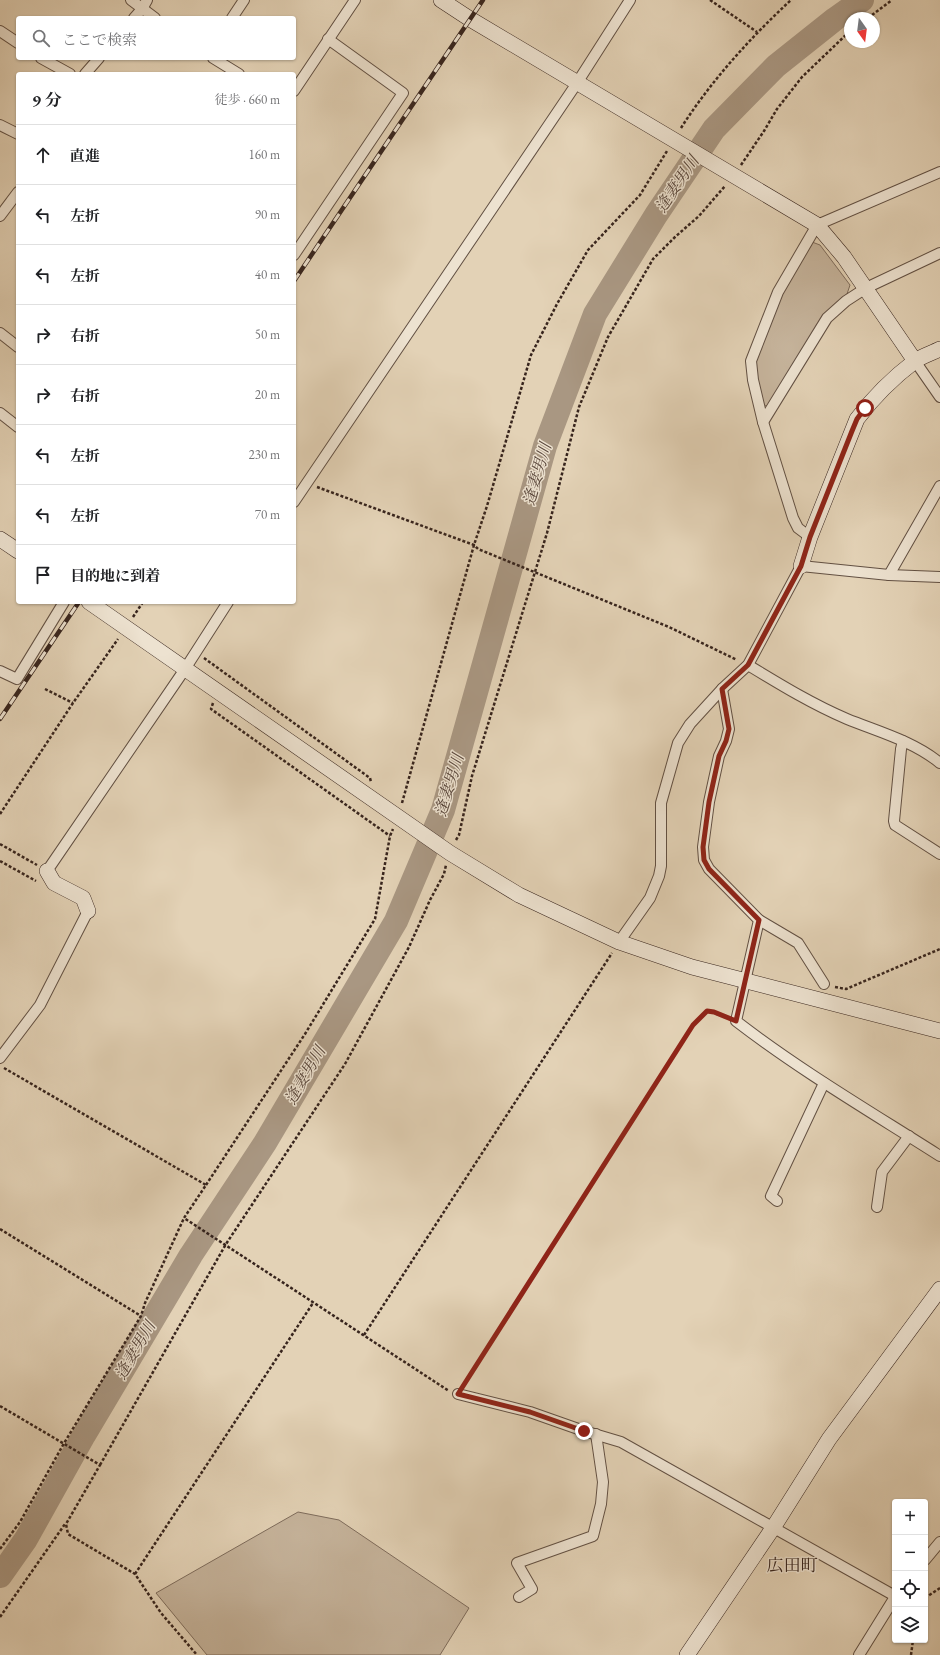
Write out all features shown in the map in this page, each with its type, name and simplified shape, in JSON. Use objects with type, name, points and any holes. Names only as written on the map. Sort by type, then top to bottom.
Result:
[{"type":"street","points":[[131,0],[144,5],[153,16]]},
{"type":"street","points":[[233,16],[244,0]]},
{"type":"street","points":[[296,88],[355,0]]},
{"type":"street","points":[[441,0],[577,83],[817,225],[844,257],[940,397]]},
{"type":"street","points":[[296,499],[577,83],[630,0]]},
{"type":"street","points":[[136,16],[144,5]]},
{"type":"street","points":[[0,31],[16,42]]},
{"type":"street","points":[[296,252],[403,93],[328,39]]},
{"type":"street","points":[[45,60],[66,72]]},
{"type":"street","points":[[87,72],[97,60]]},
{"type":"street","points":[[216,60],[236,72]]},
{"type":"street","points":[[0,125],[16,133]]},
{"type":"street","points":[[810,537],[798,528],[763,422],[753,380],[751,362],[778,292],[817,225],[940,172]]},
{"type":"street","points":[[0,216],[16,195]]},
{"type":"street","points":[[763,422],[827,318],[846,301],[866,288],[940,253]]},
{"type":"street","points":[[0,333],[16,345]]},
{"type":"street","points":[[619,942],[650,898],[659,876],[661,866],[661,803],[678,743],[690,724],[722,689],[748,665],[801,566],[810,537],[857,419],[865,408],[881,392],[915,361],[940,349]]},
{"type":"street","points":[[0,413],[16,425]]},
{"type":"street","points":[[889,575],[940,486]]},
{"type":"street","points":[[0,538],[16,550]]},
{"type":"street","points":[[801,566],[889,575],[940,577]]},
{"type":"street","points":[[0,671],[17,679],[63,604]]},
{"type":"street","points":[[92,604],[450,853],[519,896],[619,942],[692,967],[940,1031]]},
{"type":"street","points":[[0,1058],[40,1005],[88,911],[82,898],[51,877],[227,604]]},
{"type":"street","points":[[748,665],[811,702],[927,752],[940,763]]},
{"type":"street","points":[[722,689],[729,729],[726,741],[719,756],[709,802],[703,847],[704,860],[709,869],[759,920],[798,943],[824,984]]},
{"type":"street","points":[[903,741],[894,821],[895,825],[940,854]]},
{"type":"street","points":[[759,920],[736,1021],[824,1082],[940,1156]]},
{"type":"street","points":[[777,1201],[771,1196],[824,1082]]},
{"type":"street","points":[[877,1207],[882,1172],[909,1136]]},
{"type":"street","points":[[687,1655],[773,1528],[829,1438],[940,1289]]},
{"type":"street","points":[[458,1394],[530,1412],[621,1442],[892,1594]]},
{"type":"street","points":[[519,1597],[532,1589],[517,1563],[593,1536],[601,1504],[603,1482],[596,1434]]},
{"type":"street","points":[[928,1556],[940,1542]]},
{"type":"street","points":[[860,1655],[892,1601]]},
{"type":"path","points":[[710,0],[757,32]]},
{"type":"path","points":[[0,1549],[20,1522],[63,1444],[141,1316],[145,1303],[184,1218],[305,1034],[375,919],[390,836],[403,820],[423,734],[474,545],[488,506],[531,355],[557,304],[588,250],[640,195],[676,141],[696,105],[757,32],[791,0]]},
{"type":"path","points":[[876,12],[892,0]]},
{"type":"path","points":[[0,1617],[66,1524],[226,1244],[345,1064],[409,947],[430,900],[444,874],[450,853],[458,835],[472,776],[546,533],[579,407],[608,337],[653,259],[675,236],[700,216],[764,131],[776,109],[802,77],[844,37]]},
{"type":"path","points":[[306,483],[474,545],[478,549],[534,573],[669,627],[748,665]]},
{"type":"path","points":[[0,814],[73,703],[125,628]]},
{"type":"path","points":[[195,652],[370,778],[376,802]]},
{"type":"path","points":[[46,689],[73,703]]},
{"type":"path","points":[[216,690],[211,709],[390,836]]},
{"type":"path","points":[[0,844],[51,877],[50,888],[0,861]]},
{"type":"path","points":[[364,1335],[619,942]]},
{"type":"path","points":[[824,984],[846,989],[940,949]]},
{"type":"path","points":[[184,1218],[448,1390],[458,1394],[693,1025],[707,1011],[714,1012],[736,1021]]},
{"type":"path","points":[[0,1066],[206,1185]]},
{"type":"path","points":[[0,1229],[141,1316]]},
{"type":"path","points":[[135,1574],[313,1303]]},
{"type":"path","points":[[0,1406],[100,1465]]},
{"type":"path","points":[[66,1524],[68,1534],[135,1574],[161,1613],[197,1655]]},
{"type":"path","points":[[928,1596],[940,1588]]},
{"type":"path","points":[[910,1655],[912,1643]]},
{"type":"shaded area","points":[[812,242],[820,245],[850,285],[847,294],[824,317],[768,407],[762,404],[754,361],[780,294]]},
{"type":"shaded area","points":[[298,1512],[339,1520],[469,1608],[440,1655],[207,1655],[156,1593]]},
{"type":"waterway","name":"逢妻男川","points":[[0,1576],[26,1539],[84,1435],[191,1255],[265,1143],[396,921],[443,810],[545,446],[595,314],[656,215],[714,129],[776,66],[835,19],[862,0]]},
{"type":"railway","points":[[296,278],[483,0]]},
{"type":"railway","points":[[0,719],[78,604]]},
{"type":"district","name":"広田町","points":[[792,1565]]},
{"type":"route","points":[[584,1431],[530,1412],[458,1394],[693,1025],[707,1011],[714,1012],[736,1021],[759,920],[709,869],[704,860],[703,847],[709,802],[719,756],[726,741],[729,729],[722,689],[748,665],[801,566],[810,537],[852,431],[857,419],[865,408]]}]
